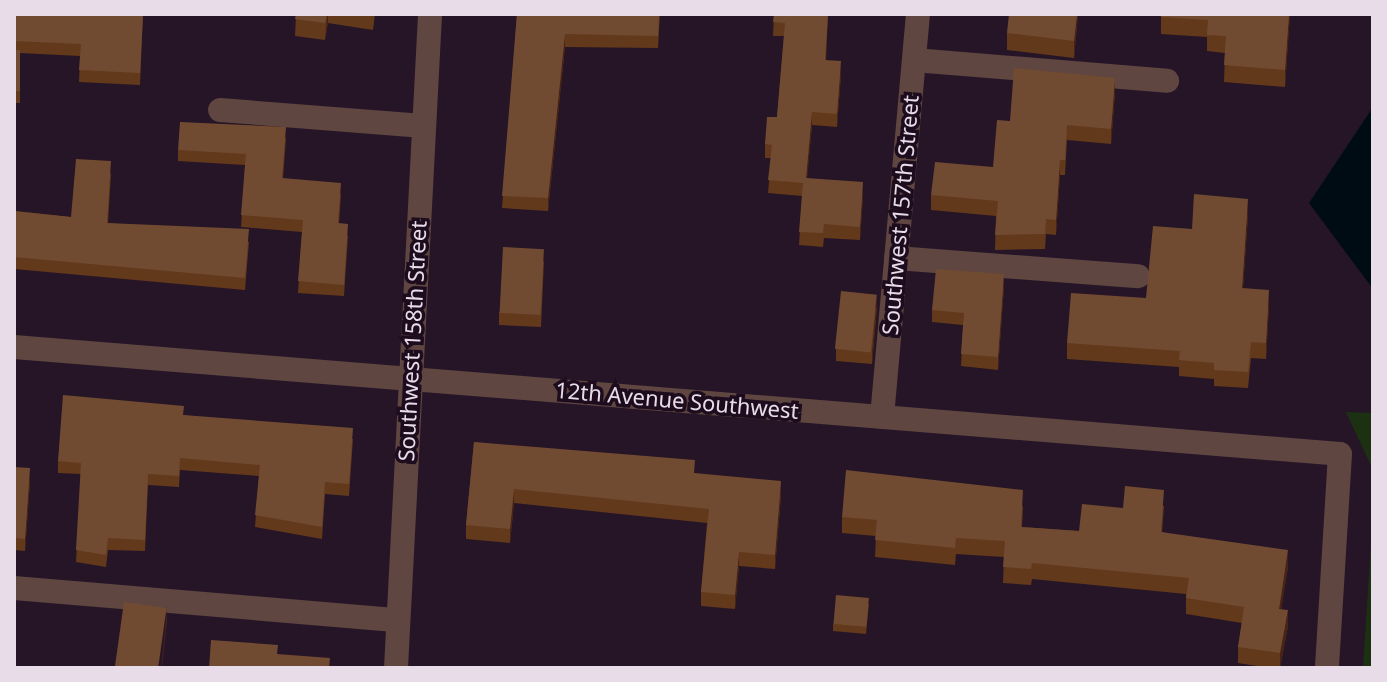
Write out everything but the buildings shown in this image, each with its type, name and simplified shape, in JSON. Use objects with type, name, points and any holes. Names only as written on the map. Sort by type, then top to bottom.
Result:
[{"type":"street","name":"Southwest 158th Street","points":[[396,668],[430,14]]},
{"type":"street","name":"Southwest 157th Street","points":[[882,417],[918,14]]},
{"type":"street","points":[[914,60],[1167,81]]},
{"type":"street","points":[[220,110],[423,126]]},
{"type":"street","points":[[896,258],[1138,276]]},
{"type":"street","name":"12th Avenue Southwest","points":[[14,347],[1340,454],[1327,668]]},
{"type":"street","points":[[14,588],[398,620]]},
{"type":"green space","points":[[1346,412],[1373,413],[1373,470]]},
{"type":"green space","points":[[1373,510],[1373,668],[1363,668]]},
{"type":"shaded area","points":[[1373,107],[1373,289],[1309,203]]}]
